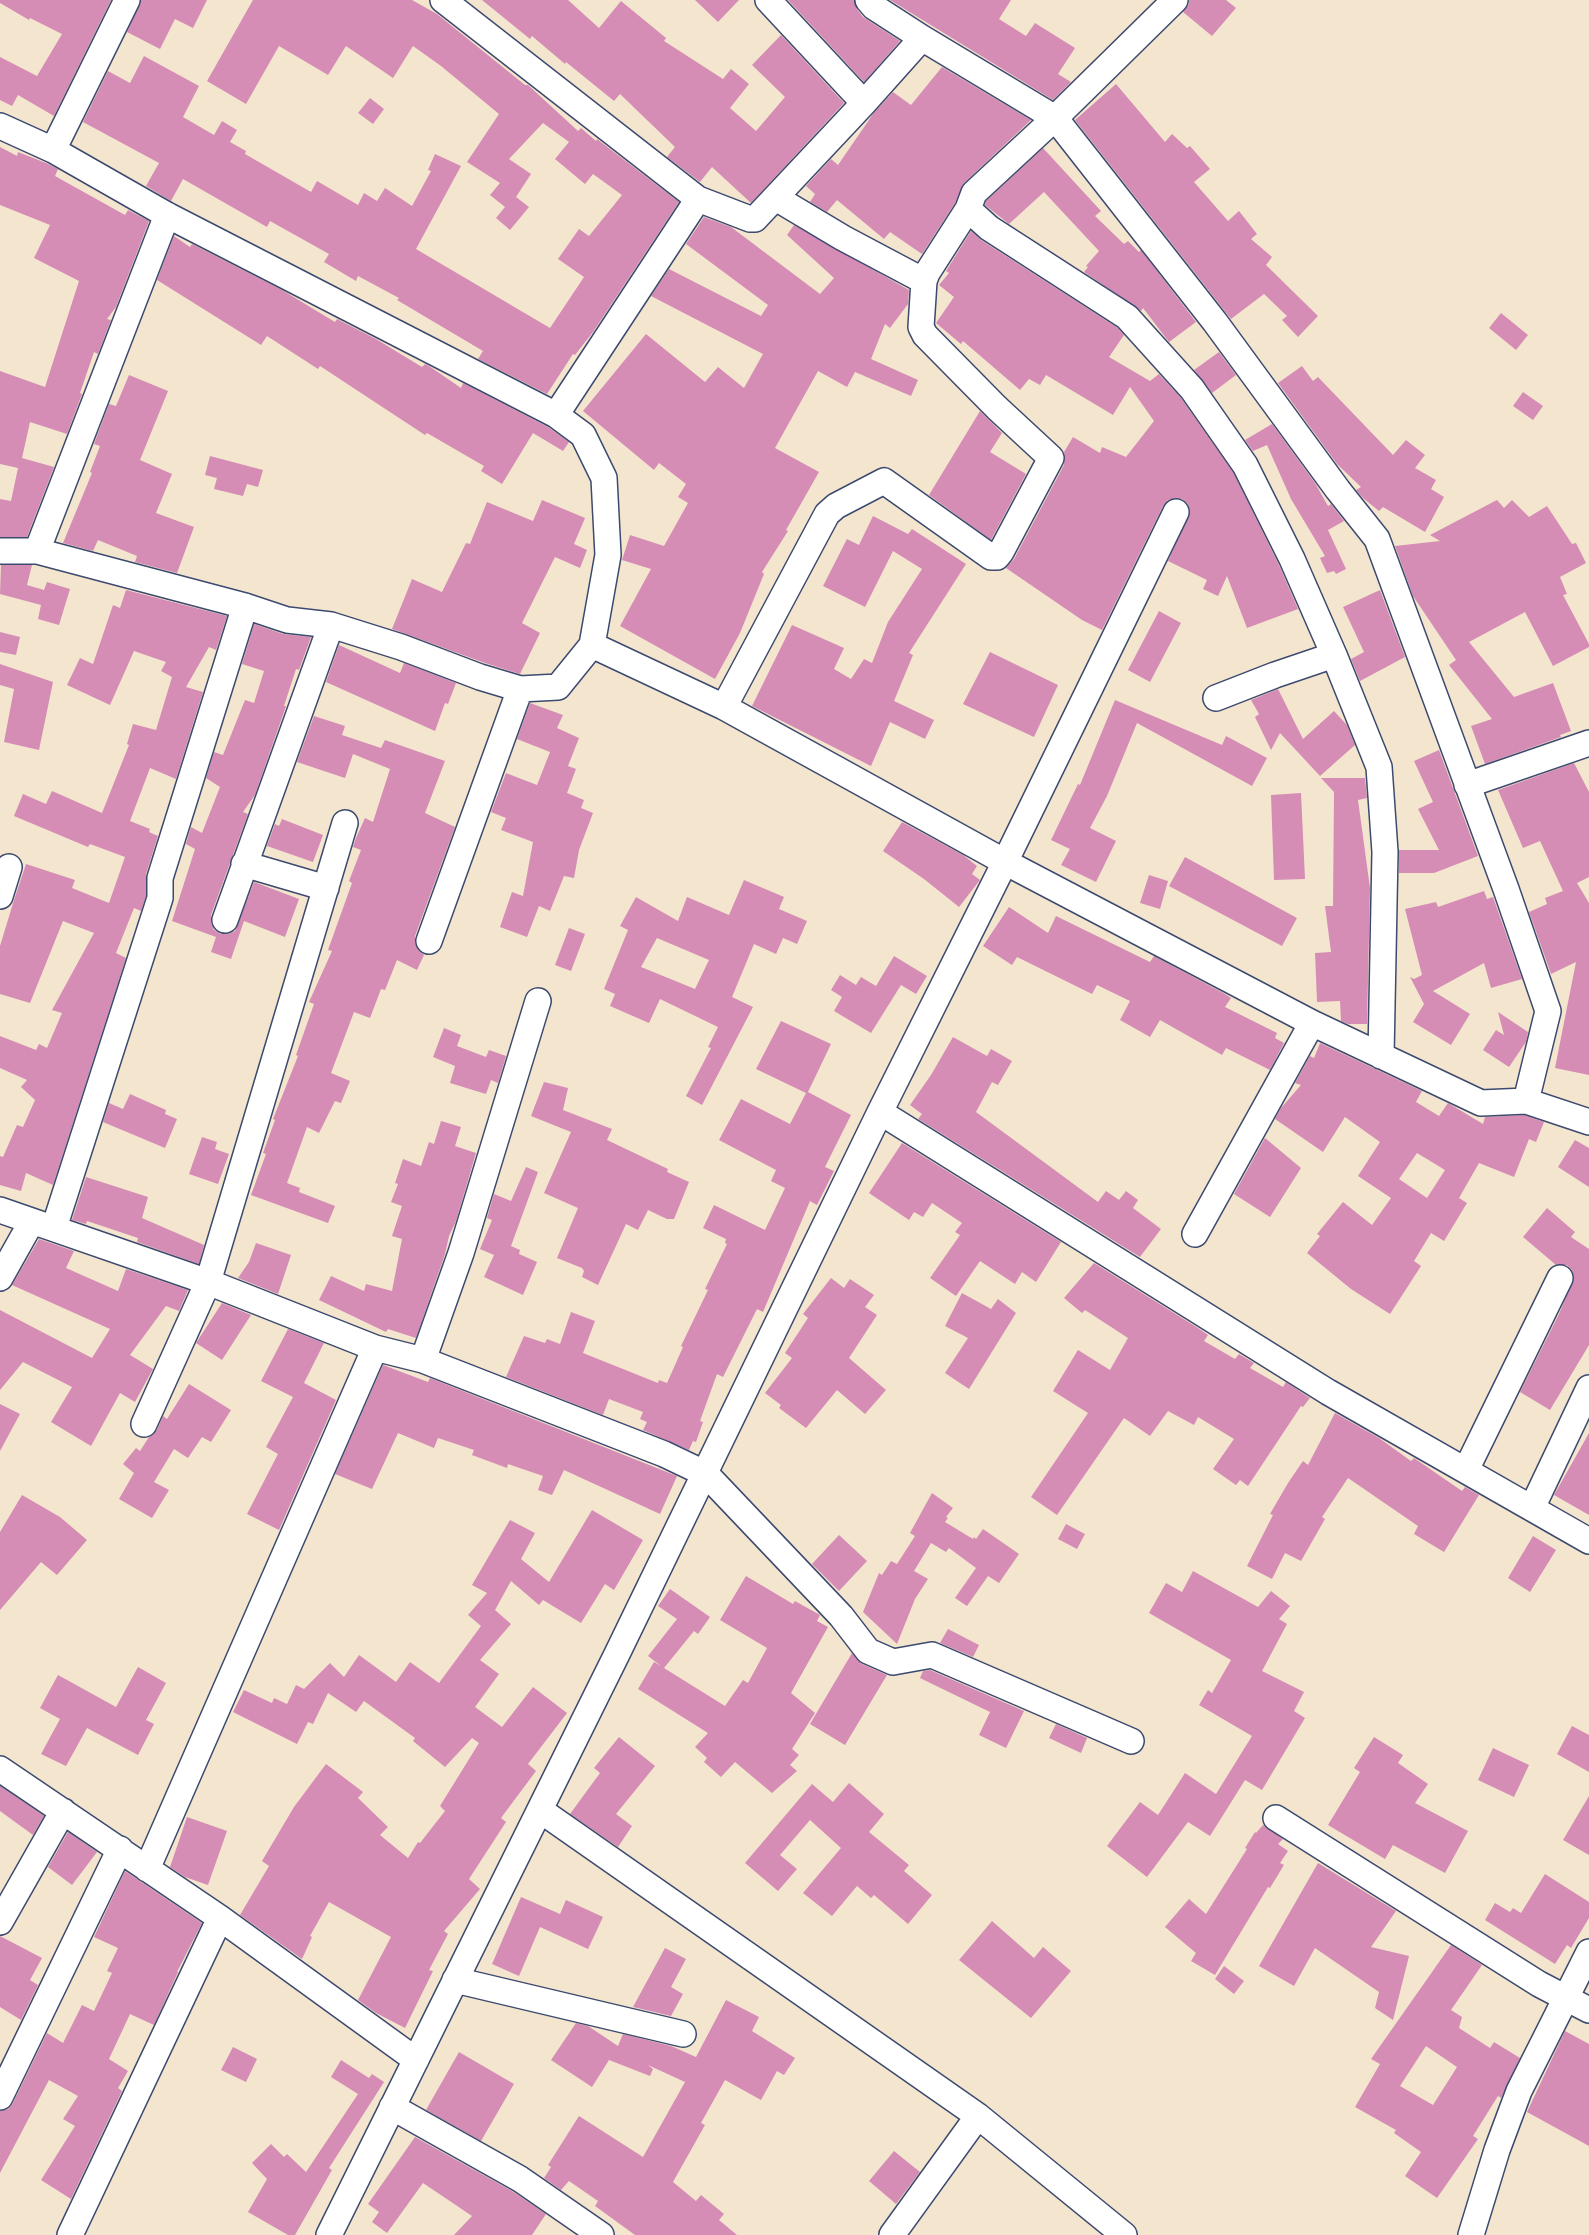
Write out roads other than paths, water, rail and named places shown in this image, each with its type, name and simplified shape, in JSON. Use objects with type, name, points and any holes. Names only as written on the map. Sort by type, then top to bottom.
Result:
[{"type":"street","points":[[53,150],[126,0]]},
{"type":"street","points":[[444,0],[698,199],[750,219],[760,215],[922,38]]},
{"type":"street","points":[[768,0],[864,103]]},
{"type":"street","points":[[868,0],[874,7],[922,38],[1055,118],[1215,322],[1338,490],[1377,539],[1468,785],[1548,1011],[1526,1101]]},
{"type":"street","points":[[724,707],[827,514],[836,506],[884,481],[991,557],[997,557],[1001,552],[1051,458],[997,408],[925,335],[921,327],[924,282],[927,273],[968,209],[974,193],[1055,118],[1175,0]]},
{"type":"street","points":[[0,126],[53,150],[167,215],[556,415],[583,435],[604,478],[608,554],[592,644],[558,687],[520,689],[480,677],[401,646],[331,625],[288,620],[245,606],[37,551],[0,551]]},
{"type":"street","points":[[776,198],[842,238],[924,282]]},
{"type":"street","points":[[556,415],[698,199]]},
{"type":"street","points":[[968,209],[989,228],[1127,317],[1192,389],[1245,465],[1292,559],[1334,655],[1379,767],[1385,852],[1381,1056]]},
{"type":"street","points":[[37,551],[167,215]]},
{"type":"street","points":[[329,2235],[706,1474],[880,1112],[1176,512]]},
{"type":"street","points":[[0,1278],[43,1225],[160,898],[160,878],[245,606]]},
{"type":"street","points":[[225,920],[331,625]]},
{"type":"street","points":[[592,644],[724,707],[1004,862],[1312,1023],[1481,1104],[1526,1101],[1589,1122]]},
{"type":"street","points":[[1216,698],[1334,655]]},
{"type":"street","points":[[429,941],[520,689]]},
{"type":"street","points":[[1468,785],[1589,743]]},
{"type":"street","points":[[144,1424],[208,1282],[345,822]]},
{"type":"street","points":[[244,864],[326,888]]},
{"type":"street","points":[[0,896],[9,867]]},
{"type":"street","points":[[423,1360],[461,1253],[538,1001]]},
{"type":"street","points":[[1195,1234],[1312,1023]]},
{"type":"street","points":[[880,1112],[1328,1392],[1589,1541]]},
{"type":"street","points":[[0,1210],[208,1282],[375,1348],[423,1360],[664,1454],[706,1474],[841,1616],[868,1652],[893,1662],[932,1655],[1131,1741]]},
{"type":"street","points":[[1466,1470],[1560,1278]]},
{"type":"street","points":[[147,1869],[375,1348]]},
{"type":"street","points":[[1532,1508],[1589,1388]]},
{"type":"street","points":[[0,1769],[220,1918],[416,2060]]},
{"type":"street","points":[[540,1810],[978,2116],[1124,2235]]},
{"type":"street","points":[[0,1922],[63,1811]]},
{"type":"street","points":[[1276,1818],[1539,1984],[1589,2010]]},
{"type":"street","points":[[0,2097],[120,1849]]},
{"type":"street","points":[[70,2235],[220,1918]]},
{"type":"street","points":[[1470,2235],[1497,2150],[1519,2091],[1589,1952]]},
{"type":"street","points":[[455,1980],[683,2034]]},
{"type":"street","points":[[392,2107],[520,2179],[600,2235]]},
{"type":"street","points":[[892,2235],[978,2116]]}]
